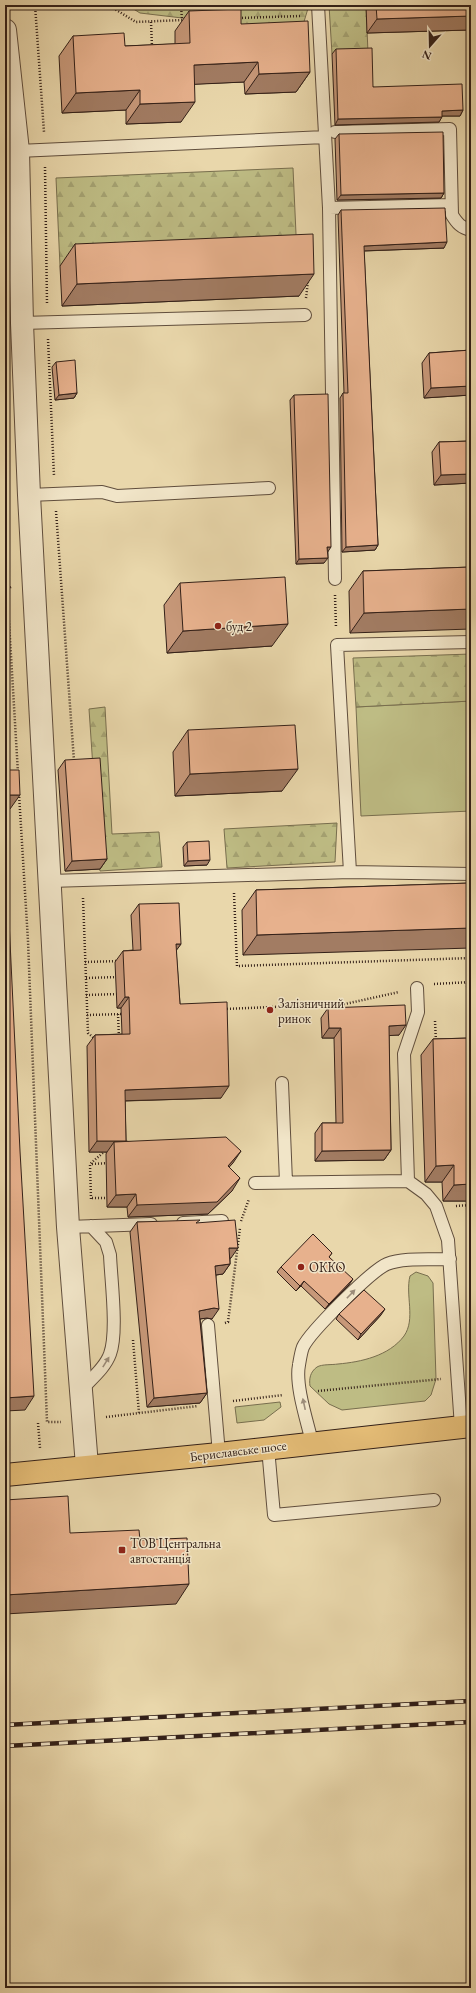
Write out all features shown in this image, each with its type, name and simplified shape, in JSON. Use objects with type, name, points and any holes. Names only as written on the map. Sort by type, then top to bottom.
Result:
[{"type":"main road","name":"Бериславське шосе","points":[[5,1474],[219,1454],[312,1442],[466,1427]]},
{"type":"street","points":[[5,30],[18,151],[22,323],[33,575],[68,1227],[82,1420],[87,1466]]},
{"type":"lane","points":[[318,10],[330,134],[329,208],[335,578]]},
{"type":"lane","points":[[18,151],[450,128],[452,215],[456,222],[462,227],[471,230]]},
{"type":"lane","points":[[329,208],[451,205]]},
{"type":"lane","points":[[22,323],[305,315]]},
{"type":"lane","points":[[29,495],[102,492],[117,496],[269,488]]},
{"type":"lane","points":[[350,872],[337,645],[471,642]]},
{"type":"lane","points":[[50,881],[233,874],[350,872],[471,874]]},
{"type":"lane","points":[[408,1181],[404,1054],[418,1012],[417,988]]},
{"type":"lane","points":[[282,1083],[286,1182]]},
{"type":"lane","points":[[255,1183],[408,1181],[426,1194],[436,1206],[448,1240],[466,1427]]},
{"type":"lane","points":[[68,1227],[222,1221]]},
{"type":"lane","points":[[80,1390],[102,1368],[110,1355],[114,1339],[110,1255],[106,1242],[91,1226]]},
{"type":"lane","points":[[312,1442],[298,1380],[299,1365],[304,1347],[311,1335],[368,1277],[386,1264],[396,1261],[450,1259]]},
{"type":"lane","points":[[208,1325],[219,1454]]},
{"type":"lane","points":[[268,1448],[274,1515],[434,1500]]},
{"type":"path","points":[[108,5],[136,22],[190,20]]},
{"type":"path","points":[[181,5],[182,20]]},
{"type":"path","points":[[235,18],[318,10]]},
{"type":"path","points":[[151,22],[152,50]]},
{"type":"path","points":[[305,315],[308,278]]},
{"type":"path","points":[[48,323],[55,494],[75,769]]},
{"type":"path","points":[[18,777],[7,589],[33,575]]},
{"type":"path","points":[[335,578],[337,645]]},
{"type":"path","points":[[19,792],[28,941],[47,1422],[82,1420],[301,1392],[429,1380]]},
{"type":"path","points":[[233,874],[237,966],[471,958]]},
{"type":"path","points":[[82,879],[88,1033],[96,1040]]},
{"type":"path","points":[[85,962],[123,960]]},
{"type":"path","points":[[86,978],[124,977]]},
{"type":"path","points":[[221,1010],[345,1004],[434,984],[471,982]]},
{"type":"path","points":[[467,983],[470,1043]]},
{"type":"path","points":[[434,984],[434,992]]},
{"type":"path","points":[[86,995],[124,993]]},
{"type":"path","points":[[118,1014],[120,1043]]},
{"type":"path","points":[[87,1015],[126,1014]]},
{"type":"path","points":[[435,1016],[436,1047]]},
{"type":"path","points":[[103,1145],[103,1152]]},
{"type":"path","points":[[90,1164],[109,1147]]},
{"type":"path","points":[[90,1164],[113,1163]]},
{"type":"path","points":[[68,1227],[92,1198],[90,1164]]},
{"type":"path","points":[[208,1325],[228,1322],[240,1221],[255,1183]]},
{"type":"path","points":[[92,1198],[116,1198]]},
{"type":"green space","points":[[127,5],[309,5],[303,25],[275,29],[140,13]]},
{"type":"green space","points":[[329,5],[366,5],[368,53],[332,54]]},
{"type":"green space","points":[[293,168],[297,256],[60,266],[56,178]]},
{"type":"green space","points":[[471,654],[471,701],[356,707],[353,658]]},
{"type":"green space","points":[[471,701],[471,811],[361,816],[356,707]]},
{"type":"green space","points":[[105,707],[112,834],[159,832],[162,867],[100,871],[89,709]]},
{"type":"green space","points":[[337,823],[335,862],[227,868],[224,829]]},
{"type":"green space","points":[[416,1272],[428,1276],[433,1283],[436,1379],[431,1395],[425,1401],[342,1410],[329,1404],[310,1386],[311,1373],[317,1367],[322,1365],[356,1362],[374,1357],[391,1349],[398,1343],[404,1336],[409,1322],[409,1283],[410,1276]]},
{"type":"green space","points":[[280,1402],[281,1407],[264,1420],[237,1423],[235,1407]]},
{"type":"building","points":[[376,5],[471,5],[471,16],[377,19]]},
{"type":"building","points":[[241,9],[241,24],[308,21],[310,72],[259,74],[258,62],[194,65],[195,102],[140,104],[140,90],[76,93],[73,36],[124,33],[125,46],[190,43],[189,11]]},
{"type":"building","points":[[372,48],[373,87],[462,84],[463,110],[442,111],[442,117],[338,119],[336,49]]},
{"type":"building","points":[[443,132],[444,193],[341,195],[339,134]]},
{"type":"building","points":[[445,208],[447,242],[364,246],[378,545],[346,547],[343,393],[348,393],[341,210]]},
{"type":"building","points":[[313,234],[314,274],[77,284],[75,244]]},
{"type":"building","points":[[471,350],[471,386],[431,388],[429,353]]},
{"type":"building","points":[[75,360],[77,393],[59,395],[56,362]]},
{"type":"building","points":[[328,394],[331,547],[327,547],[328,558],[299,559],[294,395]]},
{"type":"building","points":[[471,441],[471,474],[441,475],[439,442]]},
{"type":"building","points":[[471,567],[471,609],[364,613],[363,571]]},
{"type":"building","points":[[285,577],[288,624],[183,631],[180,583]]},
{"type":"building","points":[[295,725],[298,769],[190,774],[188,730]]},
{"type":"building","points":[[100,758],[107,859],[72,861],[65,760]]},
{"type":"building","points":[[5,770],[19,770],[20,795],[5,795]]},
{"type":"building","points":[[5,836],[20,1151],[34,1396],[5,1398]]},
{"type":"building","points":[[209,841],[210,860],[188,861],[187,842]]},
{"type":"building","points":[[471,883],[471,928],[257,935],[256,890]]},
{"type":"building","points":[[179,903],[181,944],[176,944],[180,1004],[227,1002],[229,1086],[125,1090],[126,1141],[97,1141],[95,1035],[130,1034],[129,997],[125,997],[123,951],[141,950],[139,904]]},
{"type":"building","points":[[405,1005],[406,1025],[389,1026],[391,1150],[322,1151],[322,1123],[343,1123],[341,1028],[329,1028],[328,1008]]},
{"type":"building","points":[[471,1038],[471,1184],[454,1185],[454,1165],[436,1166],[433,1039]]},
{"type":"building","points":[[226,1137],[241,1151],[228,1166],[240,1178],[217,1202],[137,1205],[136,1194],[116,1195],[114,1142]]},
{"type":"building","points":[[200,1220],[196,1223],[235,1220],[238,1248],[229,1248],[230,1264],[215,1266],[219,1309],[214,1308],[199,1311],[207,1393],[154,1398],[137,1222]]},
{"type":"building","points":[[313,1234],[332,1253],[329,1257],[353,1279],[329,1304],[304,1281],[300,1286],[281,1267]]},
{"type":"building","points":[[364,1290],[385,1309],[361,1334],[339,1314]]},
{"type":"building","points":[[68,1496],[70,1533],[139,1530],[140,1540],[187,1538],[189,1584],[5,1595],[5,1500]]},
{"type":"railway","points":[[5,1725],[471,1701]]},
{"type":"railway","points":[[5,1746],[471,1722]]},
{"type":"place","name":"буд 2","points":[[218,626]]},
{"type":"place","name":"Залізничний ринок","points":[[270,1010]]},
{"type":"place","name":"ОККО","points":[[301,1267]]},
{"type":"place","name":"ТОВ Центральна автостанція","points":[[122,1550]]}]
